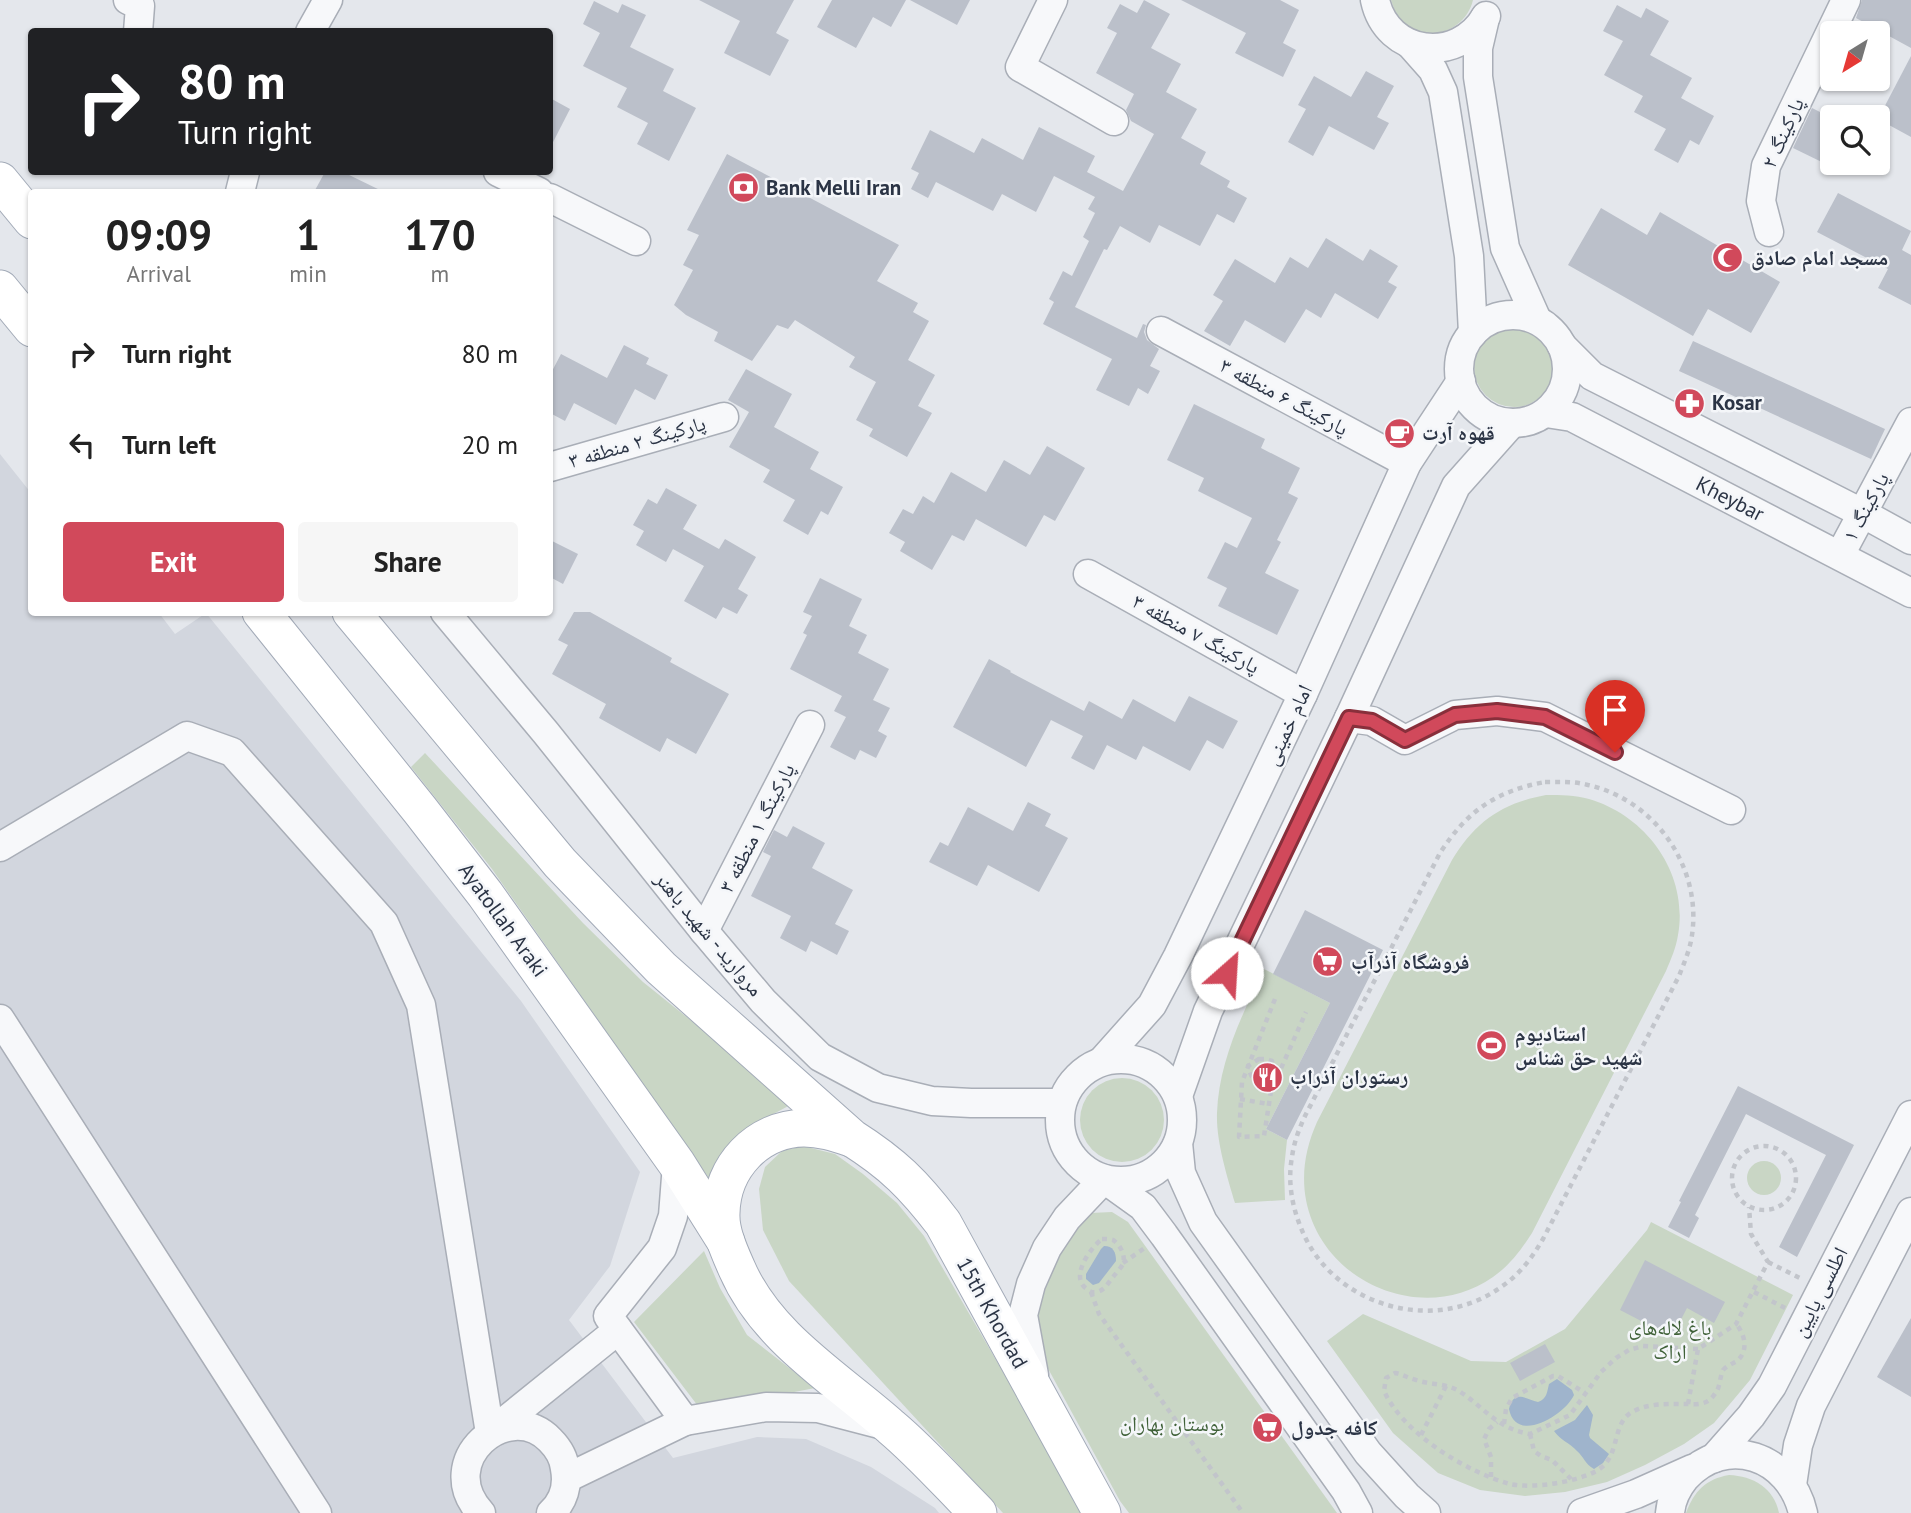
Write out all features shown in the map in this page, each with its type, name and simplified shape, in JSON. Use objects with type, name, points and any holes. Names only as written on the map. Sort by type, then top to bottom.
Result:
[{"type":"main road","points":[[0,181],[28,215]]},
{"type":"main road","points":[[0,289],[28,323]]},
{"type":"main road","name":"Ayatollah Araki","points":[[264,616],[485,894],[677,1164],[726,1242]]},
{"type":"main road","points":[[354,616],[560,863],[661,968],[852,1138]]},
{"type":"main road","points":[[852,1138],[830,1131],[804,1128],[777,1132],[743,1156],[732,1170],[722,1201],[720,1216],[726,1242],[738,1272],[772,1324],[894,1428],[978,1513]]},
{"type":"main road","name":"15th Khordad","points":[[852,1138],[878,1154],[902,1174],[943,1223],[1102,1513]]},
{"type":"street","points":[[128,0],[140,6],[138,28]]},
{"type":"street","points":[[312,28],[328,0]]},
{"type":"street","points":[[1053,0],[1020,67],[1114,121]]},
{"type":"street","name":"پارکینگ ۲","points":[[1769,232],[1761,201],[1766,166],[1846,0]]},
{"type":"street","points":[[1372,3],[1396,36],[1410,44],[1427,48],[1444,48],[1461,42],[1475,32],[1488,9]]},
{"type":"street","points":[[1488,9],[1478,48],[1478,77],[1506,248],[1537,320]]},
{"type":"street","points":[[1410,44],[1433,70],[1443,92],[1469,256],[1473,332]]},
{"type":"street","points":[[504,175],[533,189]]},
{"type":"street","points":[[553,200],[636,241]]},
{"type":"street","points":[[1562,346],[1567,363],[1566,381],[1559,398],[1546,414],[1512,423],[1494,419],[1479,410],[1467,397],[1459,364],[1463,347],[1473,332],[1486,321],[1503,315],[1520,315],[1537,320],[1552,331],[1562,346],[1592,376],[1911,540]]},
{"type":"street","name":"پارکینگ ۶ منطقه ۳","points":[[1161,331],[1407,463]]},
{"type":"street","name":"امام خمینی","points":[[1102,1060],[1152,1005],[1178,956],[1303,694],[1407,463],[1461,381]]},
{"type":"street","name":"Kheybar","points":[[1546,414],[1572,417],[1911,593]]},
{"type":"street","name":"پارکینگ ۲ منطقه ۳","points":[[553,466],[724,417]]},
{"type":"street","name":"پارکینگ ۱","points":[[1840,555],[1911,422]]},
{"type":"street","points":[[1178,1096],[1208,1011],[1349,718],[1455,486],[1512,423]]},
{"type":"street","name":"پارکینگ ۷ منطقه ۳","points":[[1088,574],[1303,694]]},
{"type":"street","name":"مروارید - شهید باهنر","points":[[448,616],[555,744],[704,931],[763,1001],[820,1057],[878,1087],[932,1101],[1061,1103]]},
{"type":"street","points":[[1349,718],[1372,721],[1405,740],[1455,715],[1497,711],[1545,717],[1731,810]]},
{"type":"street","name":"پارکینگ ۱ منطقه ۳","points":[[704,931],[810,725]]},
{"type":"street","points":[[0,847],[187,736],[232,752],[384,923],[421,1005],[490,1433]]},
{"type":"street","points":[[0,1019],[317,1513]]},
{"type":"street","points":[[1104,1179],[1140,1179],[1156,1171],[1169,1159],[1178,1143],[1183,1126],[1178,1096],[1169,1080],[1155,1068],[1139,1060],[1102,1060],[1076,1077],[1061,1103],[1059,1119],[1067,1150],[1076,1162],[1089,1172],[1104,1179],[1143,1207],[1359,1513]]},
{"type":"street","name":"اطلسی پایین","points":[[1670,1513],[1680,1485],[1751,1416],[1772,1386],[1908,1130]]},
{"type":"street","points":[[1178,1143],[1181,1173],[1203,1222],[1368,1453],[1426,1513]]},
{"type":"street","points":[[677,1164],[673,1216],[662,1248],[608,1316],[685,1421]]},
{"type":"street","points":[[1038,1395],[1023,1315],[1031,1284],[1047,1248],[1067,1218],[1104,1179]]},
{"type":"street","points":[[1792,1485],[1798,1445],[1811,1406],[1911,1212]]},
{"type":"street","points":[[473,1510],[465,1474],[469,1458],[477,1444],[618,1330]]},
{"type":"street","points":[[567,1478],[685,1421],[766,1408],[818,1408],[894,1428]]},
{"type":"street","points":[[490,1433],[520,1426],[548,1437],[558,1449],[565,1463],[567,1478],[564,1494],[551,1513]]},
{"type":"street","points":[[1581,1513],[1636,1494],[1704,1463],[1736,1454],[1758,1458],[1777,1468],[1800,1499],[1802,1513]]},
{"type":"path","points":[[1567,782],[1589,785],[1630,802],[1648,815],[1663,831],[1685,869],[1691,891],[1692,935],[1679,976],[1543,1239],[1532,1258],[1517,1274],[1481,1299],[1460,1307],[1438,1310],[1394,1308],[1353,1291],[1320,1262],[1298,1223],[1290,1180],[1291,1158],[1296,1136],[1305,1116],[1440,853],[1452,835],[1483,804],[1503,794],[1523,786],[1567,782]]},
{"type":"path","points":[[1275,999],[1242,1082],[1239,1136],[1264,1136],[1271,1091],[1306,1012]]},
{"type":"path","points":[[1248,1066],[1259,1059],[1272,1061],[1278,1077]]},
{"type":"path","points":[[1248,1066],[1250,1075],[1261,1084],[1278,1077]]},
{"type":"path","points":[[1240,1099],[1268,1104]]},
{"type":"path","points":[[1749,1207],[1762,1210],[1776,1208],[1792,1194],[1796,1173],[1790,1160],[1780,1150],[1766,1147],[1752,1149],[1740,1157],[1734,1169],[1732,1184],[1738,1197],[1749,1207],[1751,1234],[1768,1262],[1822,1290]]},
{"type":"path","points":[[1091,1292],[1104,1289],[1123,1263],[1120,1246],[1112,1240],[1102,1239],[1096,1244],[1079,1272],[1080,1281],[1084,1288],[1091,1292],[1099,1314],[1243,1513]]},
{"type":"path","points":[[1737,1324],[1745,1339],[1743,1354],[1723,1370],[1718,1390],[1711,1399],[1705,1403],[1657,1405],[1636,1410],[1627,1415],[1618,1432],[1612,1455],[1605,1465],[1595,1472],[1546,1485],[1511,1484],[1452,1458],[1436,1448],[1399,1414],[1384,1391],[1386,1378],[1395,1373],[1446,1386],[1465,1395],[1497,1422],[1530,1434],[1570,1415],[1607,1366],[1634,1347],[1698,1349],[1737,1324],[1768,1262]]},
{"type":"path","points":[[1754,1292],[1806,1319]]},
{"type":"path","points":[[1688,1404],[1698,1349]]},
{"type":"path","points":[[1504,1424],[1506,1409],[1512,1398],[1553,1376],[1558,1376],[1585,1393]]},
{"type":"path","points":[[1421,1435],[1446,1386]]},
{"type":"path","points":[[1491,1477],[1491,1457],[1484,1439],[1489,1429],[1497,1422]]},
{"type":"path","points":[[1530,1434],[1534,1451],[1552,1460],[1571,1479]]},
{"type":"shaded area","points":[[0,454],[28,489],[28,616],[161,616],[175,634],[202,616],[208,616],[521,1001],[640,1172],[610,1266],[569,1320],[673,1458],[757,1437],[806,1439],[871,1467],[939,1513],[0,1513]]},
{"type":"green space","points":[[1391,0],[1473,0],[1469,11],[1455,26],[1445,31],[1424,33],[1404,23]]},
{"type":"green space","points":[[1514,327],[1529,330],[1542,339],[1551,352],[1554,367],[1551,382],[1542,395],[1529,404],[1514,407],[1499,404],[1486,395],[1477,382],[1474,367],[1477,352],[1486,339],[1499,330]]},
{"type":"green space","points":[[425,753],[583,923],[643,982],[794,1103],[760,1121],[713,1184],[492,869],[411,767]]},
{"type":"green space","name":"استادیوم شهید حق شناس","points":[[1546,795],[1589,799],[1610,807],[1646,833],[1670,870],[1677,890],[1680,912],[1675,949],[1532,1233],[1515,1257],[1493,1277],[1466,1291],[1436,1297],[1407,1296],[1379,1288],[1354,1274],[1332,1254],[1316,1229],[1305,1190],[1304,1170],[1310,1141],[1317,1122],[1452,860],[1470,835],[1491,816],[1516,803]]},
{"type":"green space","points":[[1264,969],[1330,1003],[1266,1129],[1287,1140],[1285,1200],[1235,1203],[1218,1135],[1219,1094],[1233,1039]]},
{"type":"green space","points":[[1122,1078],[1138,1081],[1152,1090],[1161,1104],[1164,1120],[1161,1136],[1152,1150],[1138,1159],[1122,1162],[1106,1159],[1092,1150],[1083,1136],[1080,1120],[1083,1104],[1092,1090],[1106,1081]]},
{"type":"green space","points":[[803,1146],[835,1154],[863,1174],[897,1203],[924,1236],[1085,1513],[1003,1513],[789,1281],[763,1230],[759,1189],[765,1167],[782,1151]]},
{"type":"green space","points":[[1764,1161],[1776,1166],[1781,1178],[1776,1190],[1764,1195],[1752,1190],[1747,1178],[1752,1166]]},
{"type":"green space","name":"بوستان بهاران","points":[[1112,1212],[1128,1222],[1337,1513],[1129,1513],[1120,1501],[1032,1339],[1033,1294],[1055,1244],[1090,1213]]},
{"type":"green space","name":"باغ لاله‌های اراک","points":[[1651,1222],[1793,1295],[1750,1380],[1714,1423],[1684,1444],[1607,1482],[1565,1492],[1525,1496],[1480,1490],[1438,1473],[1393,1433],[1327,1341],[1363,1314],[1471,1361],[1506,1362],[1565,1329]]},
{"type":"green space","points":[[704,1251],[720,1288],[747,1335],[815,1388],[701,1410],[634,1322]]},
{"type":"green space","points":[[1729,1475],[1746,1478],[1761,1485],[1772,1497],[1779,1513],[1686,1513],[1702,1487]]},
{"type":"water","points":[[1104,1246],[1113,1250],[1116,1261],[1099,1283],[1093,1285],[1086,1279],[1086,1274]]},
{"type":"water","points":[[1557,1379],[1572,1390],[1574,1395],[1561,1411],[1530,1426],[1513,1420],[1509,1409],[1514,1399],[1520,1397],[1541,1401],[1549,1384]]},
{"type":"water","points":[[1587,1405],[1593,1415],[1590,1438],[1609,1454],[1603,1463],[1594,1469],[1554,1431],[1575,1420]]},
{"type":"building","points":[[699,0],[794,0],[776,33],[789,40],[770,76],[724,53],[740,21]]},
{"type":"building","points":[[832,0],[906,0],[891,27],[873,17],[856,48],[817,27]]},
{"type":"building","points":[[910,0],[970,0],[957,25]]},
{"type":"building","points":[[1144,0],[1170,14],[1151,48],[1181,64],[1166,92],[1197,109],[1181,138],[1206,152],[1200,164],[1230,181],[1227,187],[1247,198],[1234,223],[1217,214],[1200,246],[1159,225],[1150,243],[1120,226],[1107,250],[1104,249],[1075,307],[1137,338],[1143,324],[1146,325],[1144,332],[1147,340],[1159,349],[1150,366],[1160,371],[1148,394],[1138,388],[1129,406],[1096,390],[1112,359],[1043,324],[1054,302],[1049,299],[1063,271],[1072,276],[1089,241],[1083,237],[1095,213],[1088,209],[1095,197],[1054,176],[1036,212],[1002,194],[993,211],[936,182],[928,198],[911,189],[919,173],[911,169],[930,130],[974,153],[982,138],[1023,160],[1039,127],[1095,156],[1087,172],[1123,191],[1154,134],[1131,121],[1126,110],[1134,94],[1096,73],[1117,33],[1107,28],[1120,4],[1137,13]]},
{"type":"building","points":[[1181,0],[1280,0],[1299,10],[1283,43],[1296,50],[1283,77],[1235,53],[1246,33]]},
{"type":"building","points":[[1862,0],[1911,0],[1911,48],[1890,37],[1890,21],[1862,21],[1856,18]]},
{"type":"building","points":[[594,1],[618,13],[622,4],[646,15],[630,47],[674,69],[663,91],[696,108],[669,161],[637,144],[648,123],[617,107],[627,88],[583,66],[600,33],[583,24]]},
{"type":"building","points":[[1617,5],[1641,18],[1646,8],[1669,21],[1650,55],[1692,78],[1681,98],[1714,116],[1699,145],[1690,140],[1678,163],[1654,150],[1666,129],[1634,112],[1643,96],[1604,75],[1623,41],[1603,31]]},
{"type":"building","points":[[1911,56],[1911,137],[1890,126],[1890,105],[1885,105]]},
{"type":"building","points":[[1366,71],[1394,86],[1377,117],[1389,123],[1374,150],[1329,126],[1313,156],[1288,142],[1306,109],[1298,105],[1314,76],[1351,97]]},
{"type":"building","points":[[553,100],[570,109],[553,142]]},
{"type":"building","points":[[1812,108],[1820,112],[1820,161],[1793,148]]},
{"type":"building","points":[[727,154],[899,245],[877,281],[918,303],[913,312],[929,321],[908,360],[935,375],[918,406],[932,413],[907,457],[869,436],[873,429],[856,420],[876,382],[849,367],[855,357],[795,320],[788,329],[777,325],[752,361],[714,341],[718,332],[686,315],[674,305],[693,270],[683,265],[699,235],[687,230]]},
{"type":"building","points":[[323,175],[349,175],[378,189],[316,189]]},
{"type":"building","points":[[1838,193],[1911,231],[1902,250],[1911,255],[1911,305],[1878,288],[1888,269],[1817,232]]},
{"type":"building","points":[[1601,208],[1647,235],[1660,212],[1780,282],[1751,333],[1708,309],[1693,336],[1568,265]]},
{"type":"building","points":[[1326,238],[1363,261],[1370,249],[1398,266],[1388,282],[1397,287],[1378,319],[1335,293],[1321,318],[1306,309],[1285,343],[1245,320],[1230,346],[1204,331],[1223,301],[1213,295],[1235,259],[1275,283],[1290,257],[1308,268]]},
{"type":"building","points":[[1693,341],[1885,429],[1871,459],[1679,371]]},
{"type":"building","points":[[624,345],[649,358],[646,364],[668,375],[655,400],[635,389],[616,425],[574,403],[565,421],[553,415],[553,369],[561,354],[607,378]]},
{"type":"building","points":[[746,369],[792,394],[774,427],[819,452],[810,469],[843,487],[828,515],[821,511],[808,535],[783,521],[795,500],[763,482],[770,470],[729,447],[749,412],[728,400]]},
{"type":"building","points":[[1194,404],[1265,439],[1261,448],[1300,468],[1288,493],[1298,498],[1277,540],[1281,542],[1265,573],[1299,590],[1277,635],[1218,606],[1227,588],[1207,578],[1225,542],[1237,548],[1252,518],[1198,491],[1204,478],[1167,460]]},
{"type":"building","points":[[1047,446],[1085,468],[1055,521],[1044,515],[1026,547],[976,519],[964,541],[952,535],[932,570],[900,551],[905,542],[889,533],[903,509],[913,514],[923,496],[934,503],[951,472],[986,492],[1004,460],[1030,475]]},
{"type":"building","points":[[666,488],[697,505],[683,529],[719,549],[725,539],[756,557],[738,589],[748,595],[737,614],[723,607],[716,619],[684,601],[704,566],[673,549],[666,562],[636,545],[644,531],[633,525],[648,499],[657,504]]},
{"type":"building","points":[[553,542],[578,554],[563,584],[553,579]]},
{"type":"building","points":[[820,578],[862,599],[849,626],[867,635],[858,653],[889,669],[873,700],[890,708],[878,731],[887,736],[876,758],[860,750],[855,760],[830,747],[846,717],[834,711],[842,696],[790,669],[807,635],[803,633],[812,616],[803,612]]},
{"type":"building","points":[[574,612],[590,612],[672,658],[670,662],[729,694],[696,754],[667,738],[660,752],[599,718],[606,704],[552,674],[568,645],[558,640]]},
{"type":"building","points":[[989,659],[1084,711],[1089,701],[1122,719],[1133,699],[1175,722],[1189,696],[1238,721],[1223,749],[1207,740],[1190,771],[1143,746],[1136,760],[1107,745],[1094,770],[1071,758],[1083,736],[1051,720],[1026,767],[953,727]]},
{"type":"building","points":[[1028,802],[1051,814],[1045,826],[1068,838],[1039,892],[988,865],[977,886],[929,862],[940,842],[948,846],[968,807],[1013,831]]},
{"type":"building","points":[[793,826],[825,843],[812,868],[853,890],[835,924],[849,931],[837,955],[811,941],[806,952],[780,938],[791,916],[751,896],[771,856],[763,852],[774,830],[787,837]]},
{"type":"building","name":"فروشگاه آذرآب","points":[[1305,910],[1383,950],[1287,1140],[1266,1129],[1330,1003],[1273,974]]},
{"type":"building","points":[[1738,1086],[1854,1145],[1797,1257],[1779,1247],[1826,1155],[1746,1114],[1695,1215],[1699,1218],[1689,1238],[1668,1227]]},
{"type":"building","points":[[1645,1260],[1725,1302],[1714,1323],[1687,1308],[1672,1337],[1620,1310]]},
{"type":"building","points":[[1911,1318],[1911,1397],[1877,1377]]},
{"type":"building","points":[[1545,1344],[1555,1362],[1520,1381],[1510,1363]]},
{"type":"place","name":"Bank Melli Iran","points":[[743,188]]},
{"type":"place","name":"مسجد امام صادق","points":[[1728,258]]},
{"type":"place","name":"Kosar","points":[[1689,403]]},
{"type":"place","name":"قهوه آرت","points":[[1399,433]]},
{"type":"place","name":"فروشگاه آذرآب","points":[[1328,962]]},
{"type":"place","name":"استادیوم شهید حق شناس","points":[[1492,1046]]},
{"type":"place","name":"رستوران آذراب","points":[[1267,1077]]},
{"type":"place","name":"کافه جدول","points":[[1268,1428]]},
{"type":"route","points":[[1227,973],[1349,718],[1372,721],[1405,740],[1455,715],[1497,711],[1545,717],[1615,752]]}]
